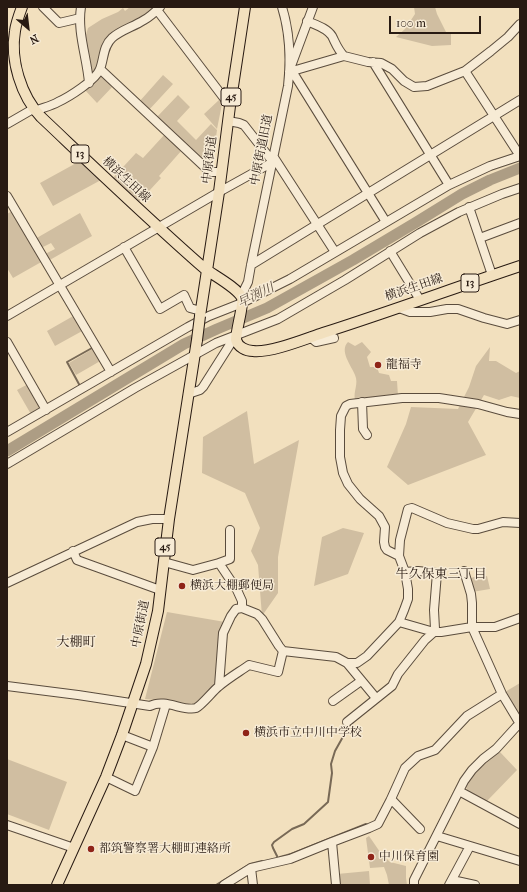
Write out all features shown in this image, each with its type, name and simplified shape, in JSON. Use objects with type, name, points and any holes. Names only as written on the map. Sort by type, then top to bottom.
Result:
[{"type":"main road","name":"横浜生田線","points":[[22,7],[15,29],[13,42],[14,54],[16,67],[22,84],[34,110],[158,228],[206,270],[222,280],[242,302]]},
{"type":"main road","name":"中原街道","points":[[200,314],[245,7]]},
{"type":"main road","name":"横浜生田線","points":[[237,334],[237,342],[244,349],[252,351],[268,350],[399,308],[520,266]]},
{"type":"main road","points":[[237,334],[242,302]]},
{"type":"main road","name":"45","points":[[195,354],[200,314]]},
{"type":"main road","name":"中原街道","points":[[57,885],[106,777],[146,664],[158,611],[169,519],[195,354]]},
{"type":"street","points":[[43,7],[59,22],[80,18]]},
{"type":"street","points":[[81,7],[80,18],[82,42],[89,83]]},
{"type":"street","name":"中原街道旧道","points":[[242,302],[248,282],[288,86],[290,71],[289,40],[286,20],[282,7]]},
{"type":"street","points":[[313,7],[290,71],[386,222]]},
{"type":"street","points":[[7,124],[34,110],[58,102],[89,83],[97,75],[106,47],[111,39],[122,31],[143,21],[158,9],[230,106]]},
{"type":"street","points":[[307,21],[321,26],[331,34],[337,48],[344,56]]},
{"type":"street","points":[[290,71],[344,56],[368,62],[380,63],[392,70],[404,81],[414,87],[427,86],[465,71],[520,24]]},
{"type":"street","points":[[373,62],[450,185]]},
{"type":"street","points":[[100,69],[209,171],[220,172]]},
{"type":"street","points":[[7,432],[188,327],[290,279],[450,185],[490,166],[520,156],[465,71]]},
{"type":"street","points":[[251,265],[520,100]]},
{"type":"street","points":[[228,121],[244,125],[273,159],[335,252]]},
{"type":"street","points":[[7,316],[273,159]]},
{"type":"street","points":[[7,464],[195,354],[237,334],[278,319],[345,280],[420,233],[469,207],[520,188]]},
{"type":"street","points":[[7,196],[111,372]]},
{"type":"street","points":[[469,207],[492,275]]},
{"type":"street","points":[[480,238],[520,222]]},
{"type":"street","points":[[124,248],[160,309],[184,295],[190,308],[200,314]]},
{"type":"street","points":[[390,252],[420,300]]},
{"type":"street","points":[[399,308],[410,312],[458,309],[507,324],[520,320]]},
{"type":"street","points":[[188,394],[204,387],[237,334]]},
{"type":"street","points":[[310,337],[316,342],[334,338]]},
{"type":"street","points":[[7,342],[46,410]]},
{"type":"street","points":[[399,556],[386,550],[384,542],[385,527],[380,516],[360,499],[348,484],[343,473],[340,458],[340,430],[341,416],[346,406],[362,402],[402,398],[439,398],[478,404],[520,414]]},
{"type":"street","points":[[362,402],[363,429],[367,435]]},
{"type":"street","points":[[347,663],[357,663],[367,656],[399,622],[408,599],[405,572],[399,556],[400,540],[408,509],[412,508],[447,523],[473,529],[503,522],[520,523]]},
{"type":"street","points":[[7,583],[137,522],[152,519],[169,519]]},
{"type":"street","points":[[164,562],[193,570],[230,559],[230,530]]},
{"type":"street","points":[[73,551],[77,560],[160,590]]},
{"type":"street","points":[[219,563],[237,590],[242,601],[242,608]]},
{"type":"street","points":[[347,722],[392,686],[398,674],[425,640],[434,632],[437,573],[418,571],[405,572]]},
{"type":"street","points":[[414,885],[414,880],[464,781],[472,770],[496,749],[520,724],[502,694],[472,627],[471,594],[464,571]]},
{"type":"street","points":[[219,686],[223,633],[236,609],[242,608],[257,614],[262,619],[283,651],[336,657],[347,663],[376,698]]},
{"type":"street","points":[[399,622],[434,632],[441,632],[472,627],[495,626],[520,618]]},
{"type":"street","points":[[7,686],[133,704],[150,706],[154,704],[166,704],[190,709],[196,708],[219,686],[249,666],[278,672],[283,651]]},
{"type":"street","points":[[333,701],[361,681]]},
{"type":"street","points":[[224,885],[251,868],[290,859],[378,824],[405,768],[418,756],[435,750],[467,716],[502,694]]},
{"type":"street","points":[[106,777],[135,791],[153,747],[166,704]]},
{"type":"street","points":[[122,735],[153,747]]},
{"type":"street","points":[[459,791],[520,824]]},
{"type":"street","points":[[391,799],[420,829]]},
{"type":"street","points":[[7,825],[74,848]]},
{"type":"street","points":[[437,836],[520,861]]},
{"type":"street","points":[[332,842],[336,885]]},
{"type":"street","points":[[470,846],[451,882],[475,885]]},
{"type":"street","points":[[251,868],[253,885]]},
{"type":"shaded area","points":[[130,7],[155,7],[135,22],[119,30],[92,77],[85,38],[88,28],[123,8],[125,11]]},
{"type":"shaded area","points":[[414,7],[435,7],[446,32],[451,32],[451,45],[432,46],[396,37],[405,29],[415,14]]},
{"type":"shaded area","points":[[101,73],[114,85],[97,103],[84,89]]},
{"type":"shaded area","points":[[163,75],[173,84],[148,111],[139,102]]},
{"type":"shaded area","points":[[178,95],[190,107],[177,121],[196,140],[211,124],[217,130],[215,144],[200,160],[156,118]]},
{"type":"shaded area","points":[[219,100],[222,104],[217,129],[204,114]]},
{"type":"shaded area","points":[[165,134],[182,150],[159,176],[161,178],[138,203],[112,179],[136,153],[143,158]]},
{"type":"shaded area","points":[[80,161],[101,180],[53,206],[40,183]]},
{"type":"shaded area","points":[[14,210],[43,261],[13,278],[7,268],[7,214]]},
{"type":"shaded area","points":[[80,213],[92,236],[48,261],[45,254],[55,249],[51,243],[41,248],[35,239]]},
{"type":"shaded area","points":[[75,315],[84,330],[55,346],[47,331]]},
{"type":"shaded area","points":[[348,342],[355,346],[362,342],[371,352],[367,357],[370,367],[377,367],[379,373],[389,375],[391,381],[397,381],[398,396],[355,400],[356,378],[345,354]]},
{"type":"shaded area","points":[[490,347],[489,361],[496,361],[516,373],[520,371],[520,398],[511,396],[499,400],[484,395],[468,422],[486,455],[408,485],[387,467],[406,424],[411,407],[458,409],[469,387],[476,366]]},
{"type":"shaded area","points":[[94,348],[102,360],[76,375],[69,363]]},
{"type":"shaded area","points":[[30,383],[44,409],[32,416],[17,390]]},
{"type":"shaded area","points":[[247,411],[254,464],[299,440],[278,557],[278,593],[262,616],[258,565],[251,551],[260,528],[245,493],[202,473],[203,437]]},
{"type":"shaded area","points":[[343,528],[364,533],[348,574],[314,586],[322,537]]},
{"type":"shaded area","points":[[477,576],[478,578],[487,576],[490,589],[472,592],[468,579]]},
{"type":"shaded area","points":[[167,612],[225,622],[217,686],[196,704],[145,699]]},
{"type":"shaded area","points":[[520,683],[520,720],[505,692]]},
{"type":"shaded area","points":[[500,752],[517,770],[486,802],[467,792],[466,784],[480,768]]},
{"type":"shaded area","points":[[7,759],[67,782],[49,830],[7,814]]},
{"type":"shaded area","points":[[369,836],[380,852],[390,862],[406,866],[407,885],[389,885],[384,867],[370,868],[366,838]]},
{"type":"shaded area","points":[[369,871],[370,885],[338,885],[337,874]]},
{"type":"waterway","name":"早渕川","points":[[7,451],[184,344],[267,308],[353,260],[462,194],[490,180],[520,168]]},
{"type":"waterway","points":[[80,386],[67,362],[92,348]]},
{"type":"waterway","points":[[278,858],[272,845],[274,842],[292,829],[304,824],[328,802],[332,773],[331,764],[335,751],[349,726],[353,722]]},
{"type":"waterway","points":[[280,857],[366,824]]},
{"type":"waterway","points":[[216,885],[250,864],[262,861]]},
{"type":"place","name":"龍福寺","points":[[378,365]]},
{"type":"place","name":"横浜大棚郵便局","points":[[182,586]]},
{"type":"place","name":"横浜市立中川中学校","points":[[246,733]]},
{"type":"place","name":"都筑警察署大棚町連絡所","points":[[91,849]]},
{"type":"place","name":"中川保育園","points":[[371,857]]},
{"type":"district","name":"牛久保東三丁目","points":[[441,575]]},
{"type":"district","name":"大棚町","points":[[76,643]]}]
